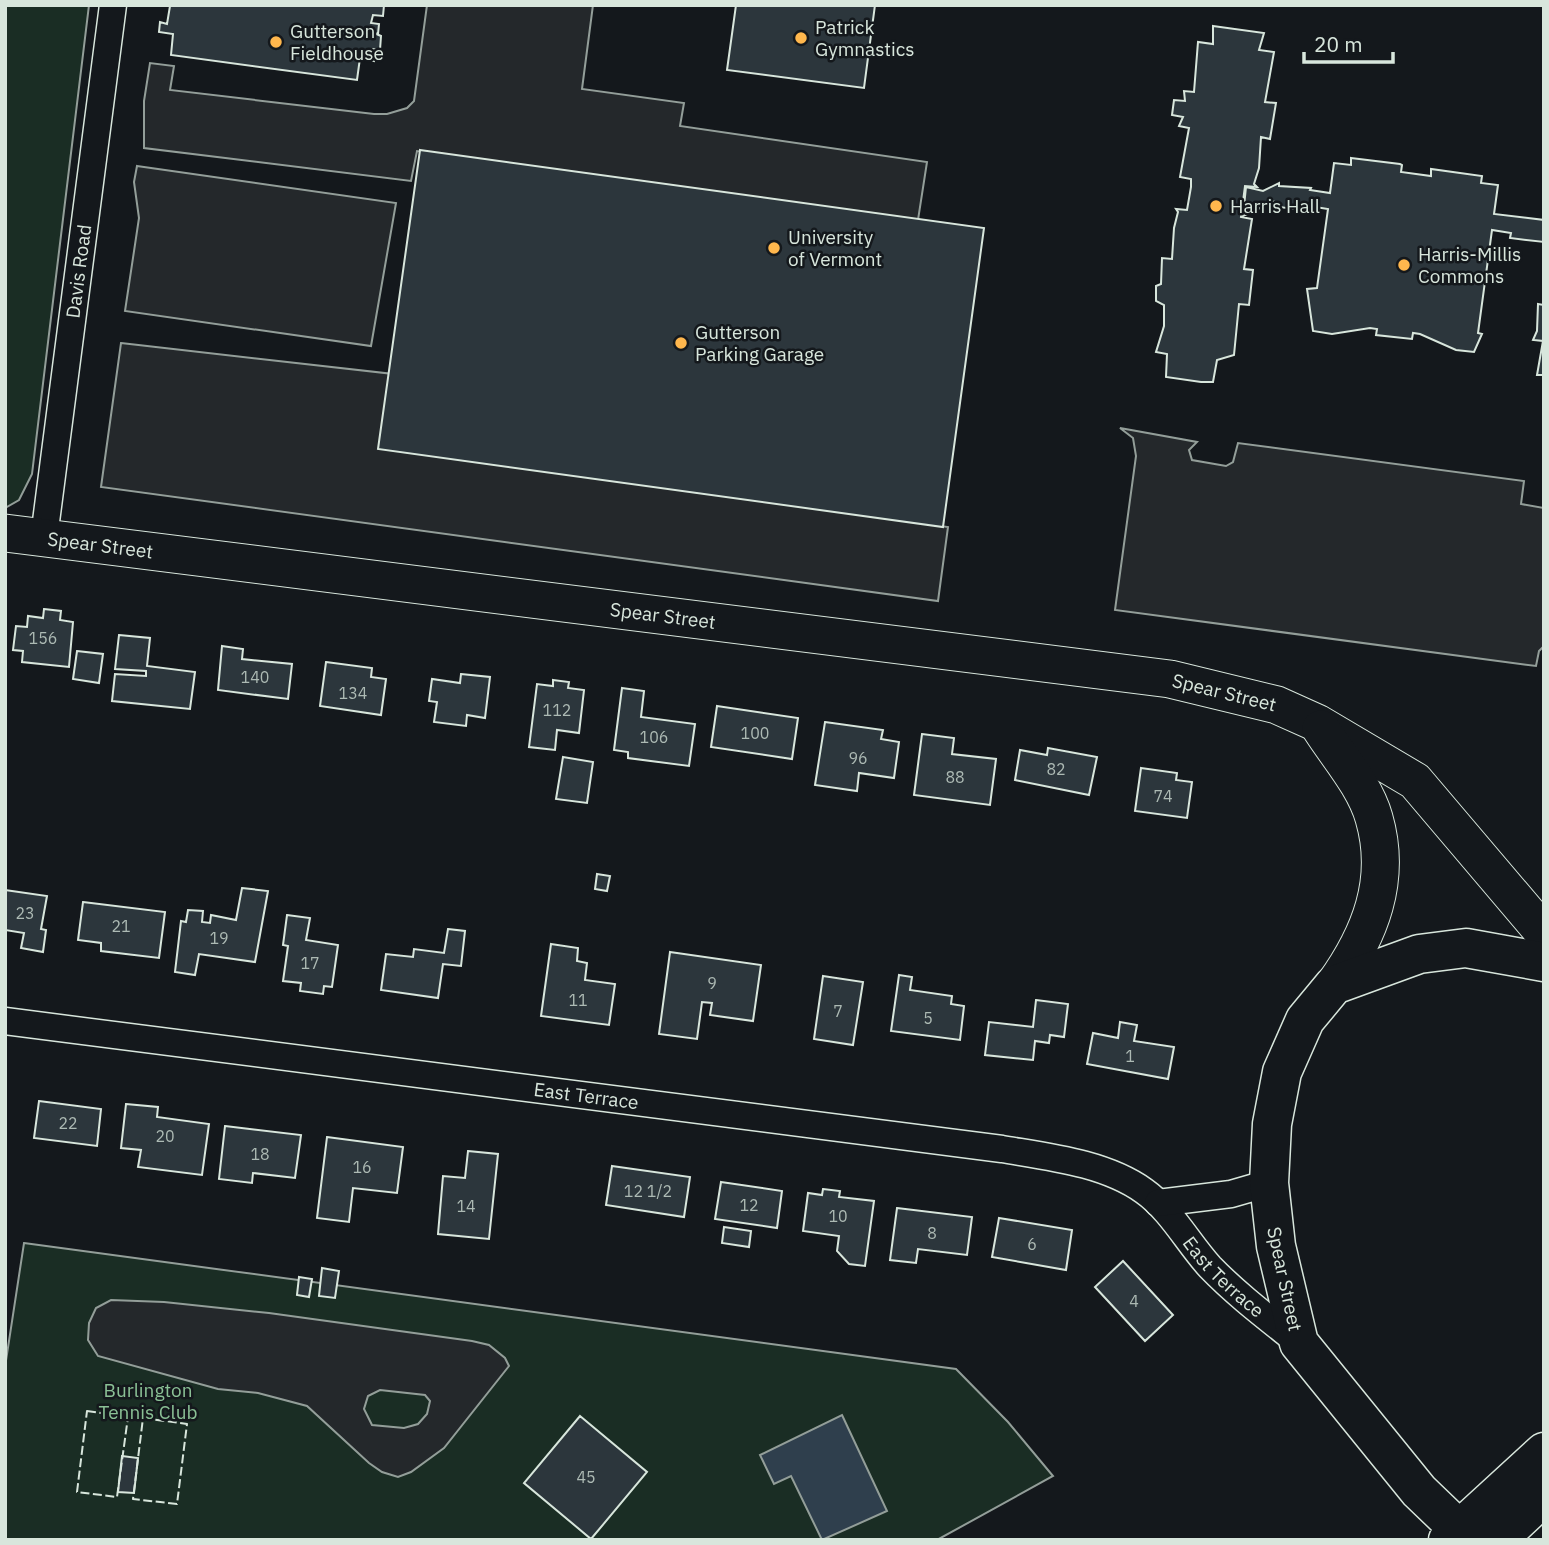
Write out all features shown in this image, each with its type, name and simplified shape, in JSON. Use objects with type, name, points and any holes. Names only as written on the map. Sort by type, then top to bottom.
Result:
[{"type":"main road","name":"Spear Street","points":[[5,533],[1170,679],[1276,705],[1317,723],[1415,781],[1544,933]]},
{"type":"main road","name":"Spear Street","points":[[1317,723],[1357,784],[1374,817],[1382,865],[1376,902],[1364,938],[1334,985],[1305,1020],[1282,1072],[1272,1124],[1269,1182],[1276,1246],[1299,1343],[1459,1536]]},
{"type":"main road","points":[[1334,985],[1419,954],[1466,948],[1544,962]]},
{"type":"main road","points":[[1459,1536],[1544,1452]]},
{"type":"main road","points":[[1497,1540],[1544,1496]]},
{"type":"street","name":"Davis Road","points":[[44,537],[113,5]]},
{"type":"street","name":"East Terrace","points":[[5,1021],[1002,1149],[1097,1169],[1143,1191],[1157,1203],[1211,1268],[1299,1343]]},
{"type":"street","points":[[1157,1203],[1231,1194],[1269,1182]]},
{"type":"green space","points":[[5,5],[89,5],[32,474],[19,500],[5,508]]},
{"type":"green space","name":"Burlington Tennis Club","points":[[24,1243],[956,1369],[1008,1422],[1053,1476],[937,1540],[5,1540],[5,1367]]},
{"type":"shaded area","points":[[427,5],[593,5],[582,89],[684,103],[680,126],[927,162],[918,220],[417,151],[411,181],[144,148],[144,101],[150,63],[174,66],[170,90],[374,114],[387,114],[407,108],[414,101]]},
{"type":"shaded area","points":[[137,166],[396,203],[371,346],[125,311],[139,218],[134,182]]},
{"type":"shaded area","points":[[121,343],[393,374],[383,448],[948,527],[938,601],[101,487]]},
{"type":"shaded area","points":[[1120,428],[1197,442],[1189,450],[1192,460],[1226,466],[1233,462],[1238,443],[1524,481],[1521,504],[1544,508],[1544,646],[1539,651],[1536,666],[1115,610],[1136,456],[1133,438]]},
{"type":"shaded area","points":[[111,1300],[164,1302],[269,1313],[472,1341],[489,1345],[505,1358],[509,1366],[444,1448],[411,1472],[398,1477],[382,1472],[369,1463],[307,1406],[258,1393],[218,1389],[98,1356],[88,1340],[89,1323],[96,1308]],"holes":[[[380,1390],[425,1395],[430,1401],[427,1414],[418,1424],[404,1428],[372,1425],[364,1409],[368,1396]]]},
{"type":"water","points":[[842,1415],[887,1511],[822,1540],[791,1476],[774,1484],[760,1455]]},
{"type":"building","name":"Gutterson Fieldhouse","points":[[162,5],[384,5],[383,16],[373,15],[371,23],[379,24],[378,34],[374,33],[381,36],[380,50],[372,49],[375,51],[374,61],[360,58],[357,80],[171,55],[173,34],[159,32],[160,22],[167,24],[170,6]]},
{"type":"building","name":"Patrick Gymnastics","points":[[736,5],[875,5],[864,88],[727,70]]},
{"type":"building","name":"Harris Hall","points":[[1213,26],[1264,33],[1259,50],[1274,52],[1265,102],[1276,103],[1270,139],[1261,137],[1259,168],[1254,184],[1257,187],[1245,186],[1241,217],[1252,219],[1244,269],[1253,270],[1249,305],[1239,304],[1234,355],[1217,360],[1213,382],[1201,382],[1166,377],[1167,354],[1156,352],[1164,326],[1164,305],[1156,301],[1156,286],[1161,284],[1162,258],[1172,259],[1178,212],[1176,209],[1187,210],[1191,187],[1191,179],[1180,177],[1189,128],[1179,126],[1183,117],[1172,115],[1174,100],[1185,101],[1184,91],[1194,92],[1198,42],[1213,44]]},
{"type":"building","name":"Gutterson Parking Garage","points":[[420,150],[984,228],[943,527],[378,449]]},
{"type":"building","name":"Harris-Millis Commons","points":[[1351,158],[1400,164],[1401,172],[1431,176],[1431,169],[1482,176],[1481,183],[1498,185],[1494,214],[1544,220],[1544,242],[1510,238],[1511,233],[1492,230],[1478,333],[1482,334],[1474,352],[1456,350],[1413,333],[1412,339],[1376,335],[1377,329],[1370,328],[1332,334],[1313,331],[1307,289],[1317,288],[1328,209],[1309,206],[1308,211],[1272,206],[1273,202],[1243,216],[1246,187],[1263,191],[1279,183],[1279,186],[1311,188],[1310,190],[1330,193],[1334,163],[1351,165]]},
{"type":"building","points":[[1538,304],[1544,305],[1544,375],[1537,375],[1543,341],[1533,340],[1537,331]]},
{"type":"building","points":[[44,609],[61,611],[60,620],[73,622],[69,667],[22,662],[23,651],[13,650],[16,626],[27,627],[28,616],[43,618]]},
{"type":"building","points":[[119,635],[150,638],[147,666],[195,672],[190,709],[112,701],[115,674],[146,676],[146,671],[115,669]]},
{"type":"building","points":[[222,646],[243,649],[242,659],[292,664],[288,699],[218,690]]},
{"type":"building","points":[[77,651],[103,654],[99,683],[73,679]]},
{"type":"building","points":[[326,662],[372,668],[371,677],[386,679],[381,715],[320,706]]},
{"type":"building","points":[[461,674],[490,677],[485,718],[467,715],[466,726],[434,722],[437,702],[429,701],[432,679],[460,683]]},
{"type":"building","points":[[553,680],[569,682],[568,688],[584,690],[579,733],[557,730],[555,750],[529,747],[537,684],[553,686]]},
{"type":"building","points":[[622,688],[644,691],[641,717],[695,724],[689,766],[628,758],[628,752],[614,750]]},
{"type":"building","points":[[717,706],[798,718],[792,759],[711,747]]},
{"type":"building","points":[[825,722],[883,730],[881,739],[899,742],[894,778],[859,773],[857,791],[815,785]]},
{"type":"building","points":[[922,734],[954,738],[952,754],[996,759],[990,805],[914,795]]},
{"type":"building","points":[[1048,748],[1097,757],[1089,795],[1015,780],[1020,750],[1047,755]]},
{"type":"building","points":[[563,757],[593,762],[587,803],[556,799]]},
{"type":"building","points":[[1141,768],[1177,773],[1176,780],[1192,782],[1187,818],[1135,811]]},
{"type":"building","points":[[597,874],[610,876],[607,891],[595,889]]},
{"type":"building","points":[[242,888],[268,891],[255,962],[199,954],[195,975],[175,972],[181,921],[186,922],[188,910],[203,911],[202,922],[210,923],[211,915],[236,920]]},
{"type":"building","points":[[5,890],[47,896],[41,929],[46,930],[43,952],[21,948],[24,933],[5,930]]},
{"type":"building","points":[[83,902],[165,912],[159,958],[101,951],[101,943],[78,940]]},
{"type":"building","points":[[287,915],[310,918],[306,940],[338,945],[332,987],[324,986],[323,994],[300,991],[301,983],[283,981],[288,946],[283,945]]},
{"type":"building","points":[[448,929],[465,931],[461,966],[443,964],[438,998],[381,990],[386,954],[413,957],[414,949],[444,953]]},
{"type":"building","points":[[551,944],[578,948],[577,961],[587,963],[585,980],[615,984],[609,1025],[541,1016]]},
{"type":"building","points":[[670,952],[761,965],[753,1021],[710,1015],[712,1003],[702,1002],[697,1039],[659,1034]]},
{"type":"building","points":[[899,975],[912,977],[910,990],[952,996],[951,1004],[964,1006],[960,1040],[891,1031]]},
{"type":"building","points":[[823,976],[863,982],[853,1045],[814,1039]]},
{"type":"building","points":[[1036,1000],[1068,1004],[1064,1037],[1050,1035],[1049,1043],[1035,1041],[1033,1060],[985,1055],[989,1022],[1033,1027]]},
{"type":"building","points":[[1120,1022],[1137,1025],[1134,1041],[1174,1047],[1168,1079],[1087,1064],[1093,1033],[1118,1038]]},
{"type":"building","points":[[39,1101],[101,1109],[97,1146],[34,1138]]},
{"type":"building","points":[[126,1104],[158,1107],[157,1117],[209,1124],[202,1175],[138,1167],[141,1150],[121,1148]]},
{"type":"building","points":[[225,1126],[301,1135],[295,1178],[253,1173],[252,1183],[219,1179]]},
{"type":"building","points":[[327,1137],[403,1147],[397,1193],[353,1188],[349,1222],[317,1218]]},
{"type":"building","points":[[468,1151],[498,1154],[489,1239],[438,1234],[443,1176],[465,1178]]},
{"type":"building","points":[[612,1166],[690,1177],[684,1217],[606,1205]]},
{"type":"building","points":[[721,1182],[782,1191],[777,1228],[715,1219]]},
{"type":"building","points":[[823,1189],[840,1191],[839,1197],[874,1201],[865,1266],[849,1264],[837,1251],[839,1236],[803,1231],[808,1193],[822,1195]]},
{"type":"building","points":[[897,1208],[972,1217],[967,1255],[918,1249],[916,1263],[890,1260]]},
{"type":"building","points":[[999,1218],[1072,1230],[1066,1270],[992,1257]]},
{"type":"building","points":[[724,1227],[751,1231],[749,1247],[722,1243]]},
{"type":"building","points":[[1123,1261],[1173,1315],[1145,1341],[1095,1287]]},
{"type":"building","points":[[322,1268],[339,1271],[335,1298],[319,1296]]},
{"type":"building","points":[[299,1277],[312,1279],[309,1297],[297,1295]]},
{"type":"building","points":[[580,1416],[647,1472],[591,1539],[524,1483]]},
{"type":"building","points":[[122,1456],[138,1458],[134,1493],[118,1492]]},
{"type":"fence","points":[[87,1411],[128,1417],[117,1497],[77,1492],[87,1411]]},
{"type":"fence","points":[[143,1418],[187,1424],[177,1504],[133,1499],[143,1418]]},
{"type":"place","name":"Patrick Gymnastics","points":[[801,38]]},
{"type":"place","name":"Gutterson Fieldhouse","points":[[276,42]]},
{"type":"place","name":"Harris Hall","points":[[1216,206]]},
{"type":"place","name":"University of Vermont","points":[[774,248]]},
{"type":"place","name":"Harris-Millis Commons","points":[[1404,265]]},
{"type":"place","name":"Gutterson Parking Garage","points":[[681,343]]}]
